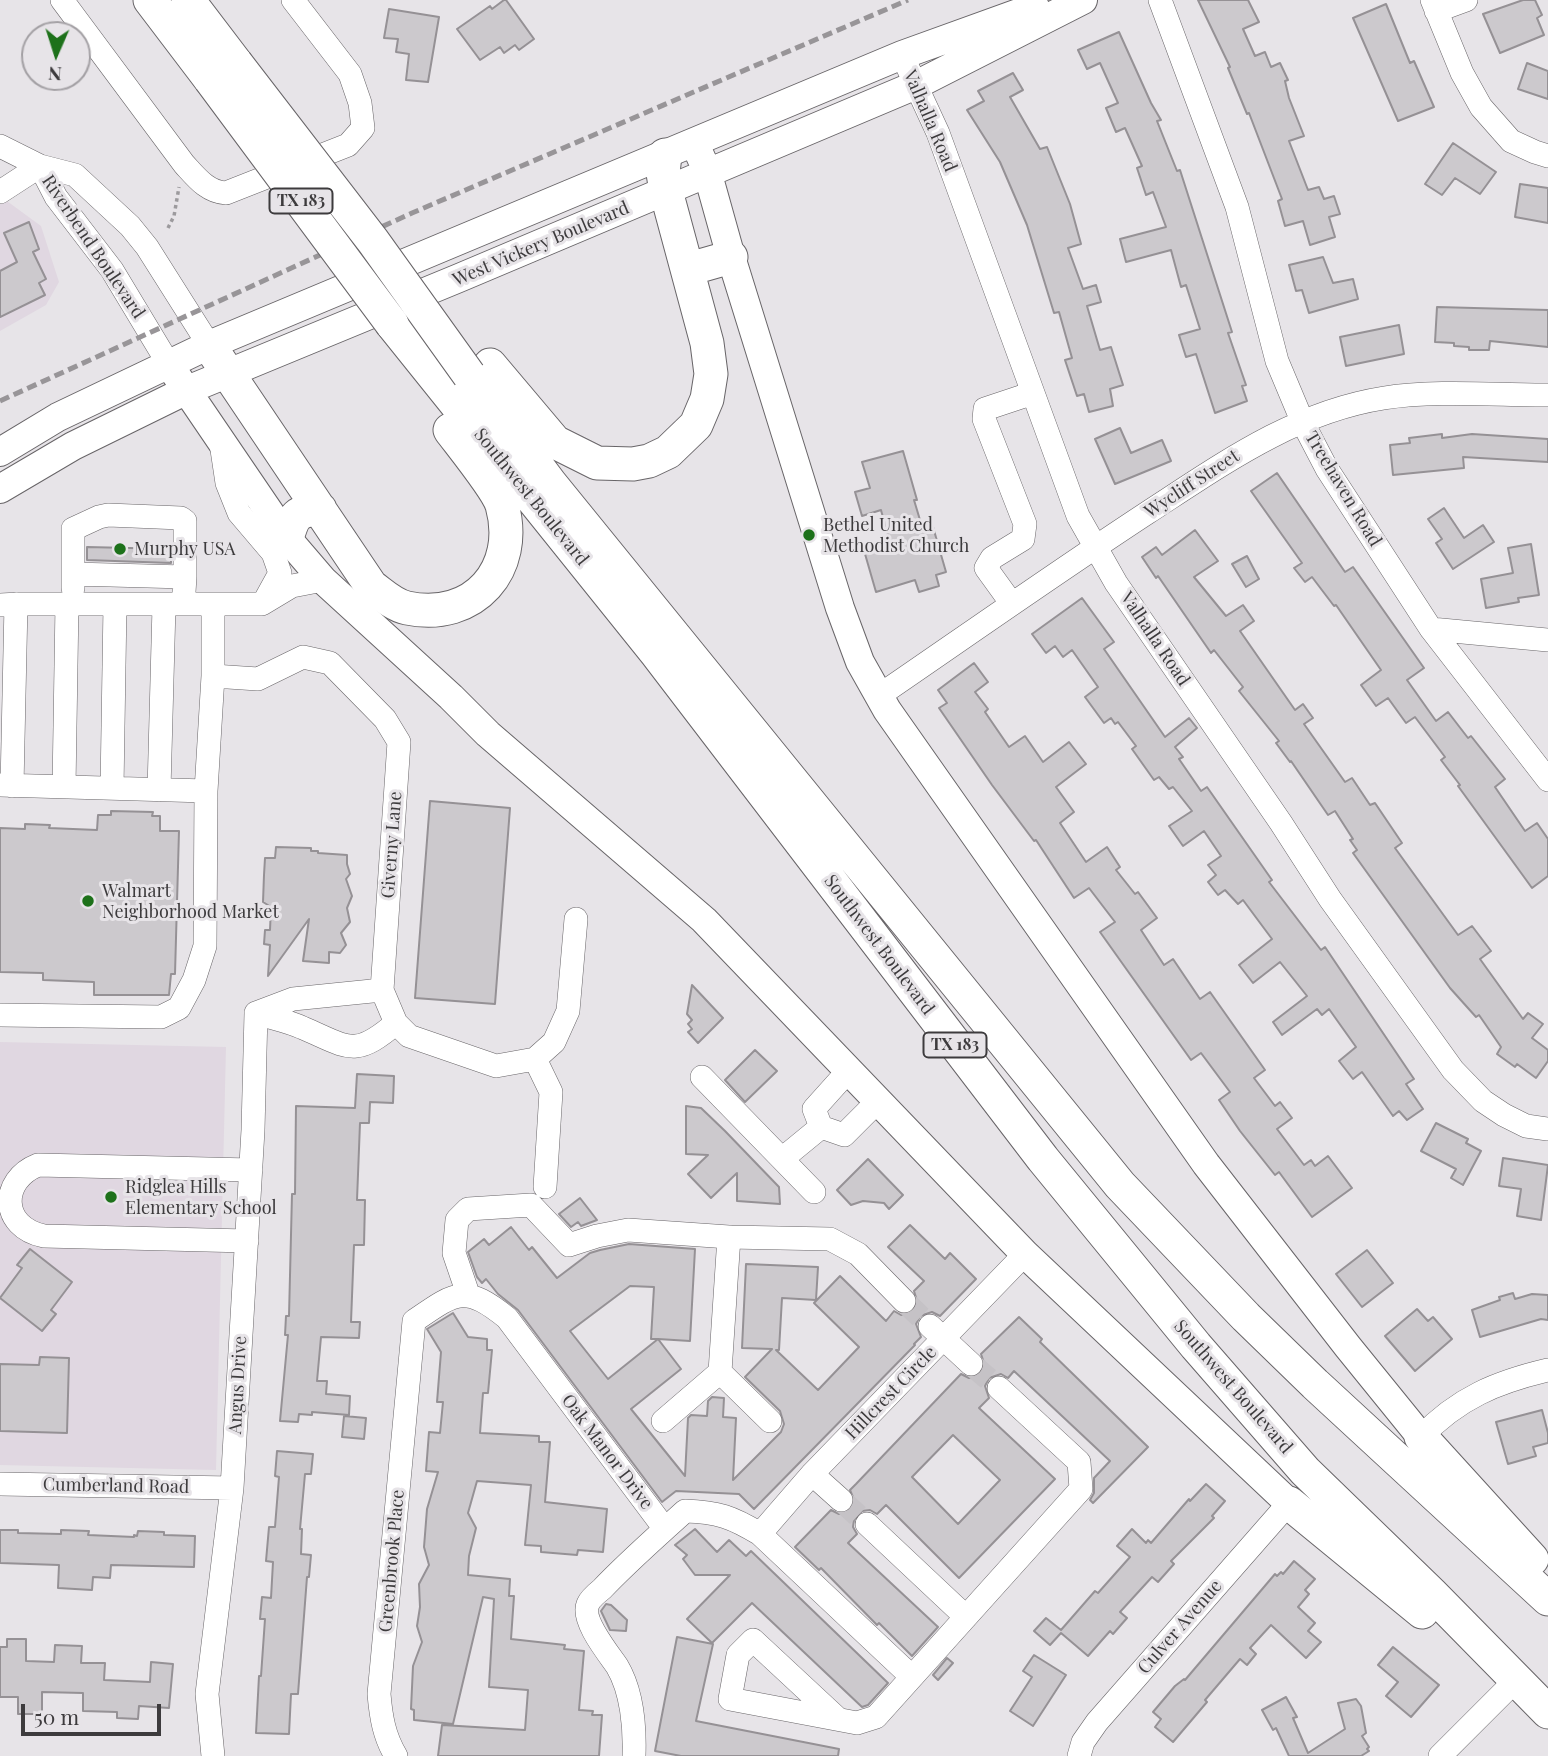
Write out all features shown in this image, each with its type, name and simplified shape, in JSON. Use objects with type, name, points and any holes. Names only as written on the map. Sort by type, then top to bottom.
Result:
[{"type":"highway","points":[[140,0],[169,35],[214,68],[232,37],[206,0]]},
{"type":"highway","name":"TX 183","points":[[150,0],[373,242],[398,256],[480,370]]},
{"type":"highway","name":"TX 183","points":[[188,0],[214,68],[392,324],[390,343],[424,377]]},
{"type":"highway","points":[[480,370],[555,442],[597,463],[632,464],[649,461],[668,452],[696,425],[707,399],[711,374],[707,343],[663,173],[680,149]]},
{"type":"highway","points":[[689,270],[731,257]]},
{"type":"highway","points":[[209,345],[371,586],[406,608],[432,610],[451,608],[474,597],[491,583],[503,550],[505,520],[501,502],[424,377]]},
{"type":"highway","name":"Southwest Boulevard","points":[[480,370],[550,482],[1120,1185],[1228,1299],[1315,1384],[1548,1600]]},
{"type":"highway","name":"Southwest Boulevard","points":[[424,377],[657,654],[1043,1159],[1196,1346],[1305,1471],[1431,1593],[1548,1713]]},
{"type":"highway","points":[[287,538],[293,518],[303,510],[320,509]]},
{"type":"highway","points":[[1421,1437],[1548,1576]]},
{"type":"highway","points":[[1289,1503],[1548,1713]]},
{"type":"main road","name":"West Vickery Boulevard","points":[[0,452],[58,417],[209,345],[902,55],[1056,0]]},
{"type":"main road","name":"West Vickery Boulevard","points":[[0,489],[74,446],[185,391],[915,85],[1083,0]]},
{"type":"main road","points":[[680,149],[707,171],[840,608],[860,662],[887,710],[1206,1164],[1421,1437]]},
{"type":"main road","points":[[169,363],[185,391],[287,538],[323,580],[488,734],[704,920],[1025,1254],[1289,1503]]},
{"type":"street","points":[[61,0],[184,164],[216,193],[226,193],[348,145],[363,128],[360,103],[349,74],[293,0]]},
{"type":"street","name":"Treehaven Road","points":[[1160,0],[1237,207],[1277,361],[1303,422],[1327,469],[1431,629],[1548,780]]},
{"type":"street","points":[[1466,0],[1434,6],[1462,73],[1481,107],[1511,141],[1548,156]]},
{"type":"street","name":"Valhalla Road","points":[[902,55],[938,134],[1078,516],[1116,583],[1330,899],[1453,1070],[1483,1101],[1504,1115],[1526,1126],[1548,1129]]},
{"type":"street","name":"Riverbend Boulevard","points":[[0,146],[40,166],[75,175],[130,226],[147,247],[209,345]]},
{"type":"street","points":[[0,192],[40,166]]},
{"type":"street","name":"Riverbend Boulevard","points":[[40,166],[56,197],[112,270],[169,363]]},
{"type":"street","points":[[1012,604],[986,568],[992,558],[1023,539],[1025,524],[984,419],[985,409],[1033,393]]},
{"type":"street","name":"Wycliff Street","points":[[880,695],[1095,547],[1248,448],[1303,422],[1384,398],[1429,395],[1548,396]]},
{"type":"street","points":[[221,442],[228,483],[239,513],[273,553],[280,573],[262,604]]},
{"type":"street","points":[[64,787],[73,530],[108,515],[181,518],[185,521],[185,577],[174,606],[159,790]]},
{"type":"street","points":[[73,574],[185,577]]},
{"type":"street","points":[[206,791],[6,786],[8,605],[262,604],[292,586],[323,580]]},
{"type":"street","points":[[112,788],[115,605]]},
{"type":"street","points":[[0,1014],[162,1017],[179,1008],[194,980],[205,946],[206,791],[213,676],[213,606]]},
{"type":"street","points":[[1431,629],[1548,640]]},
{"type":"street","name":"Giverny Lane","points":[[213,676],[258,679],[303,657],[330,663],[385,719],[399,742],[382,990],[396,1023]]},
{"type":"street","points":[[256,1013],[301,1027],[331,1042],[350,1047],[375,1040],[396,1023],[409,1036],[496,1066],[535,1059],[554,1042],[568,1011],[576,919]]},
{"type":"street","points":[[256,1013],[293,999],[382,990]]},
{"type":"street","name":"Angus Drive","points":[[213,1756],[208,1694],[232,1488],[251,1170],[256,1013]]},
{"type":"street","points":[[535,1059],[551,1092],[545,1187]]},
{"type":"street","points":[[849,1070],[814,1109],[821,1127],[844,1135],[878,1100]]},
{"type":"street","points":[[702,1077],[814,1192]]},
{"type":"street","points":[[782,1159],[821,1127]]},
{"type":"street","points":[[247,1241],[44,1237],[31,1234],[13,1220],[8,1200],[12,1182],[19,1174],[38,1166],[251,1170]]},
{"type":"street","points":[[468,1294],[454,1253],[457,1220],[468,1209],[531,1205],[569,1245],[628,1230],[729,1237],[830,1239],[858,1254],[904,1301]]},
{"type":"street","points":[[663,1421],[720,1372],[729,1237]]},
{"type":"street","name":"Hillcrest Circle","points":[[760,1534],[936,1333],[1025,1254]]},
{"type":"street","name":"Greenbrook Place","points":[[396,1756],[388,1743],[382,1722],[379,1694],[414,1321],[456,1296],[468,1294]]},
{"type":"street","name":"Oak Manor Drive","points":[[468,1294],[489,1303],[507,1318],[665,1529]]},
{"type":"street","points":[[936,1333],[971,1364]]},
{"type":"street","points":[[1421,1437],[1438,1419],[1468,1398],[1496,1384],[1548,1370]]},
{"type":"street","points":[[720,1372],[770,1421]]},
{"type":"street","points":[[838,1720],[753,1640],[738,1655],[730,1699],[838,1720],[857,1723],[876,1717],[1081,1489],[1079,1462],[999,1388]]},
{"type":"street","points":[[812,1474],[841,1500]]},
{"type":"street","name":"Cumberland Road","points":[[0,1484],[232,1488]]},
{"type":"street","name":"Culver Avenue","points":[[1079,1756],[1083,1742],[1097,1722],[1289,1503]]},
{"type":"street","points":[[634,1756],[629,1704],[620,1671],[589,1622],[586,1612],[588,1603],[685,1511],[732,1517],[760,1534],[912,1677]]},
{"type":"street","points":[[867,1524],[966,1617]]},
{"type":"street","points":[[1440,1756],[1511,1685]]},
{"type":"shaded area","points":[[0,196],[41,226],[59,282],[46,305],[0,331]]},
{"type":"shaded area","name":"Ridglea Hills Elementary School","points":[[0,1042],[226,1047],[216,1470],[0,1465]]},
{"type":"building","points":[[504,0],[534,39],[519,50],[515,45],[504,53],[500,47],[480,60],[457,29],[490,6],[492,9]]},
{"type":"building","points":[[1198,0],[1248,0],[1259,22],[1243,29],[1255,56],[1265,52],[1271,67],[1280,63],[1288,80],[1285,81],[1289,98],[1304,136],[1289,141],[1308,190],[1319,187],[1324,199],[1334,196],[1340,214],[1329,217],[1335,237],[1310,245],[1303,221],[1285,226],[1278,201],[1282,199],[1249,113],[1247,114],[1228,68],[1230,67]]},
{"type":"building","points":[[1523,0],[1535,0],[1542,15],[1537,18],[1544,35],[1500,53],[1483,14]]},
{"type":"building","points":[[1386,4],[1410,63],[1414,61],[1434,107],[1398,121],[1353,18]]},
{"type":"building","points":[[389,9],[439,17],[428,82],[406,80],[409,54],[396,52],[398,39],[384,38]]},
{"type":"building","points":[[1119,32],[1161,120],[1157,121],[1177,171],[1180,170],[1232,332],[1228,333],[1246,385],[1242,386],[1247,401],[1215,413],[1196,354],[1186,357],[1179,335],[1200,329],[1186,285],[1181,287],[1171,250],[1126,262],[1120,239],[1166,227],[1153,192],[1146,195],[1137,168],[1142,166],[1125,128],[1116,132],[1106,108],[1118,103],[1100,63],[1087,69],[1078,50]]},
{"type":"building","points":[[1527,63],[1548,71],[1548,99],[1518,89]]},
{"type":"building","points":[[1013,73],[1023,90],[1010,97],[1040,149],[1047,147],[1070,204],[1081,244],[1068,248],[1083,289],[1096,285],[1101,302],[1087,306],[1100,350],[1111,347],[1123,385],[1110,389],[1113,406],[1089,412],[1084,394],[1077,396],[1065,360],[1072,358],[1059,312],[1054,313],[1027,225],[1000,162],[967,110],[984,101],[978,91]]},
{"type":"building","points":[[1453,143],[1496,172],[1480,194],[1455,178],[1442,195],[1425,184]]},
{"type":"building","points":[[1520,184],[1548,188],[1548,223],[1515,217]]},
{"type":"building","points":[[29,222],[39,249],[33,252],[46,279],[39,283],[45,295],[0,317],[0,271],[17,262],[4,233]]},
{"type":"building","points":[[1323,257],[1333,283],[1353,279],[1358,299],[1309,313],[1302,290],[1296,291],[1289,265]]},
{"type":"building","points":[[1437,307],[1548,310],[1548,347],[1490,341],[1489,350],[1469,350],[1469,347],[1454,346],[1454,343],[1435,342]]},
{"type":"building","points":[[1399,325],[1404,354],[1346,366],[1340,337]]},
{"type":"building","points":[[1120,428],[1131,453],[1162,440],[1171,461],[1115,484],[1095,439]]},
{"type":"building","points":[[1442,434],[1442,438],[1472,434],[1548,439],[1548,462],[1463,457],[1464,468],[1393,475],[1390,445],[1410,443],[1409,438]]},
{"type":"building","points":[[903,451],[923,530],[933,527],[946,572],[936,575],[939,586],[919,592],[915,580],[876,592],[863,547],[889,540],[881,510],[862,516],[855,492],[870,488],[862,462]]},
{"type":"building","points":[[1277,473],[1345,572],[1353,567],[1424,668],[1407,680],[1436,721],[1448,712],[1468,738],[1471,736],[1505,779],[1495,787],[1525,831],[1537,823],[1548,839],[1548,876],[1532,888],[1458,786],[1460,785],[1441,760],[1445,757],[1415,717],[1406,723],[1388,698],[1376,706],[1361,685],[1381,670],[1336,605],[1334,606],[1312,577],[1305,582],[1294,568],[1302,563],[1251,491]]},
{"type":"building","points":[[1444,508],[1464,538],[1483,525],[1494,542],[1453,569],[1436,543],[1442,539],[1428,519]]},
{"type":"building","points":[[1195,530],[1218,561],[1194,577],[1226,616],[1243,605],[1254,621],[1240,631],[1295,710],[1303,704],[1313,718],[1304,724],[1345,782],[1352,778],[1370,805],[1375,803],[1402,843],[1395,848],[1458,935],[1472,926],[1491,951],[1480,959],[1523,1019],[1528,1013],[1543,1024],[1532,1038],[1548,1050],[1548,1061],[1536,1078],[1497,1054],[1501,1047],[1479,1015],[1476,1017],[1450,988],[1353,853],[1357,850],[1350,840],[1353,839],[1335,811],[1328,815],[1276,743],[1279,741],[1239,691],[1243,687],[1214,650],[1211,653],[1142,557],[1156,547],[1162,555]]},
{"type":"building","points":[[1531,544],[1539,595],[1486,608],[1481,579],[1513,573],[1508,548]]},
{"type":"building","points":[[87,547],[171,549],[171,563],[87,560]]},
{"type":"building","points":[[1247,556],[1259,579],[1246,587],[1232,564]]},
{"type":"building","points":[[1082,598],[1114,642],[1104,649],[1165,737],[1189,718],[1197,728],[1175,747],[1183,757],[1179,759],[1201,791],[1207,787],[1272,880],[1269,882],[1321,950],[1325,947],[1414,1079],[1406,1084],[1423,1109],[1407,1120],[1399,1111],[1393,1116],[1362,1072],[1353,1079],[1339,1061],[1356,1047],[1329,1009],[1322,1015],[1317,1009],[1282,1035],[1273,1022],[1307,996],[1280,962],[1253,983],[1239,965],[1272,939],[1243,900],[1238,904],[1225,890],[1218,895],[1208,882],[1216,875],[1208,865],[1221,856],[1204,831],[1183,846],[1169,826],[1192,811],[1173,787],[1169,789],[1159,777],[1154,780],[1132,749],[1136,746],[1118,722],[1115,724],[1111,718],[1104,723],[1085,697],[1098,687],[1072,650],[1063,657],[1055,646],[1046,653],[1032,634]]},
{"type":"building","points":[[974,663],[988,682],[975,692],[988,709],[985,712],[1009,747],[1025,736],[1043,762],[1069,742],[1086,764],[1056,787],[1074,812],[1060,823],[1086,862],[1107,847],[1120,867],[1116,870],[1135,894],[1138,892],[1157,918],[1141,930],[1164,965],[1173,959],[1200,999],[1210,992],[1265,1070],[1254,1078],[1275,1106],[1280,1102],[1292,1118],[1277,1129],[1304,1165],[1311,1160],[1315,1166],[1328,1156],[1352,1188],[1312,1217],[1279,1172],[1275,1175],[1240,1131],[1219,1100],[1230,1092],[1201,1053],[1191,1060],[1100,932],[1115,922],[1089,888],[1074,898],[1036,840],[1034,841],[992,785],[939,708],[947,703],[938,690]]},
{"type":"building","points":[[430,801],[510,808],[495,1004],[415,998]]},
{"type":"building","name":"Walmart Neighborhood Market","points":[[111,811],[153,812],[152,816],[160,816],[160,831],[179,831],[175,974],[171,974],[169,995],[94,995],[94,982],[43,980],[43,973],[0,972],[0,828],[25,829],[25,824],[97,830],[98,815],[111,815]]},
{"type":"building","points":[[276,847],[311,848],[311,851],[318,853],[347,855],[350,874],[346,879],[352,896],[347,908],[350,922],[341,933],[346,945],[340,953],[329,952],[329,963],[303,961],[309,919],[268,976],[270,945],[264,944],[265,930],[270,930],[271,907],[263,902],[265,858],[275,858]]},
{"type":"building","points":[[692,985],[723,1018],[698,1043],[688,1032],[692,1029],[688,1024],[692,1020],[687,1014]]},
{"type":"building","points":[[755,1050],[777,1071],[745,1102],[725,1080]]},
{"type":"building","points":[[357,1074],[394,1076],[393,1103],[370,1102],[369,1123],[360,1123],[357,1200],[365,1200],[364,1245],[354,1245],[351,1322],[360,1322],[359,1338],[321,1337],[317,1381],[327,1381],[326,1394],[350,1396],[349,1415],[312,1412],[312,1415],[299,1414],[298,1422],[280,1421],[288,1335],[285,1335],[286,1316],[289,1316],[296,1106],[355,1108]]},
{"type":"building","points":[[686,1106],[701,1108],[779,1187],[780,1204],[737,1201],[737,1173],[711,1198],[688,1174],[708,1155],[686,1154]]},
{"type":"building","points":[[1436,1123],[1468,1139],[1466,1143],[1481,1151],[1463,1185],[1451,1178],[1456,1169],[1421,1151]]},
{"type":"building","points":[[1503,1158],[1548,1165],[1541,1220],[1517,1216],[1521,1189],[1499,1186]]},
{"type":"building","points":[[868,1159],[903,1195],[889,1209],[884,1203],[863,1201],[851,1205],[837,1190]]},
{"type":"building","points":[[580,1198],[597,1220],[581,1226],[578,1222],[571,1227],[559,1214]]},
{"type":"building","points":[[910,1225],[945,1259],[950,1253],[976,1279],[940,1316],[932,1312],[920,1316],[916,1324],[921,1337],[915,1345],[754,1509],[739,1494],[676,1491],[662,1502],[518,1310],[498,1294],[486,1279],[482,1283],[477,1277],[468,1252],[484,1239],[489,1245],[511,1227],[529,1250],[532,1247],[557,1278],[590,1253],[600,1250],[629,1244],[695,1249],[690,1341],[658,1339],[681,1369],[631,1409],[685,1476],[688,1418],[691,1415],[707,1416],[708,1401],[712,1397],[724,1398],[723,1417],[736,1418],[733,1480],[781,1432],[784,1424],[780,1411],[745,1377],[772,1349],[742,1348],[746,1264],[818,1267],[816,1300],[782,1298],[779,1350],[776,1350],[818,1390],[859,1347],[814,1303],[840,1276],[886,1321],[894,1311],[901,1315],[913,1311],[918,1304],[914,1291],[924,1281],[888,1247]],"holes":[[[630,1286],[654,1287],[651,1339],[658,1339],[608,1379],[570,1331]]]},
{"type":"building","points":[[30,1249],[72,1282],[51,1310],[56,1314],[42,1331],[0,1298],[22,1268],[17,1265]]},
{"type":"building","points":[[1367,1250],[1393,1283],[1362,1307],[1336,1274]]},
{"type":"building","points":[[1513,1293],[1515,1299],[1532,1294],[1548,1295],[1548,1320],[1541,1319],[1480,1337],[1472,1310]]},
{"type":"building","points":[[1417,1309],[1428,1321],[1433,1317],[1452,1339],[1415,1371],[1385,1336]]},
{"type":"building","points":[[453,1313],[468,1337],[487,1339],[487,1350],[492,1350],[488,1393],[483,1393],[480,1433],[539,1436],[539,1442],[550,1442],[545,1502],[607,1509],[603,1552],[578,1550],[577,1555],[541,1552],[541,1546],[525,1545],[531,1485],[477,1481],[468,1513],[476,1528],[469,1556],[468,1575],[510,1579],[509,1596],[514,1596],[511,1639],[565,1645],[564,1649],[584,1651],[579,1710],[593,1711],[592,1715],[602,1715],[599,1756],[438,1756],[442,1725],[525,1730],[528,1690],[489,1687],[494,1599],[483,1597],[453,1724],[414,1720],[414,1710],[411,1709],[413,1666],[422,1642],[417,1626],[419,1584],[429,1565],[424,1547],[427,1509],[438,1472],[426,1471],[429,1432],[440,1433],[443,1402],[437,1402],[441,1352],[427,1329]]},
{"type":"building","points":[[1019,1317],[1042,1339],[1040,1342],[1148,1447],[1093,1503],[1090,1500],[1094,1493],[1094,1478],[1110,1461],[1014,1371],[1008,1378],[1001,1374],[989,1378],[985,1386],[989,1398],[979,1408],[1055,1479],[959,1578],[886,1505],[877,1514],[870,1510],[862,1511],[854,1520],[853,1527],[857,1534],[848,1543],[938,1627],[912,1656],[821,1568],[819,1570],[795,1547],[831,1510],[839,1514],[851,1510],[855,1502],[850,1490],[961,1374],[969,1378],[981,1374],[985,1366],[981,1354]],"holes":[[[953,1435],[1000,1480],[958,1524],[912,1477]]]},
{"type":"building","points":[[40,1357],[69,1358],[67,1433],[0,1431],[0,1364],[39,1365]]},
{"type":"building","points":[[1542,1410],[1548,1443],[1533,1447],[1536,1456],[1508,1464],[1496,1422]]},
{"type":"building","points":[[344,1416],[366,1418],[364,1439],[342,1437]]},
{"type":"building","points":[[277,1451],[313,1454],[311,1474],[305,1474],[300,1529],[301,1554],[311,1555],[298,1694],[291,1694],[289,1734],[256,1733],[265,1619],[260,1619],[262,1597],[271,1598],[273,1562],[266,1561],[269,1527],[275,1527],[279,1477],[275,1476]]},
{"type":"building","points":[[1206,1484],[1225,1501],[1212,1516],[1214,1518],[1171,1561],[1174,1564],[1158,1582],[1152,1577],[1120,1612],[1127,1618],[1113,1634],[1110,1631],[1088,1656],[1061,1633],[1050,1645],[1034,1631],[1046,1618],[1061,1630],[1130,1557],[1117,1546],[1132,1529],[1146,1543],[1148,1540],[1151,1543],[1189,1499],[1190,1501]]},
{"type":"building","points":[[695,1529],[717,1552],[729,1540],[746,1556],[751,1551],[888,1683],[868,1705],[862,1707],[752,1603],[712,1643],[687,1619],[730,1575],[695,1575],[683,1559],[687,1555],[675,1545]]},
{"type":"building","points":[[0,1530],[61,1534],[61,1530],[89,1531],[88,1535],[134,1537],[138,1531],[195,1536],[194,1567],[111,1565],[110,1578],[93,1577],[92,1590],[58,1588],[59,1565],[0,1563]]},
{"type":"building","points":[[1294,1561],[1315,1579],[1305,1590],[1309,1594],[1298,1607],[1315,1623],[1308,1631],[1321,1642],[1306,1658],[1271,1625],[1250,1648],[1256,1654],[1247,1665],[1240,1659],[1173,1742],[1155,1727],[1161,1719],[1153,1712],[1175,1686],[1185,1680],[1275,1574],[1283,1574]]},
{"type":"building","points":[[606,1604],[611,1605],[627,1620],[626,1631],[610,1630],[601,1611]]},
{"type":"building","points":[[677,1637],[713,1644],[696,1721],[839,1749],[838,1756],[681,1756],[655,1751]]},
{"type":"building","points":[[7,1639],[26,1639],[26,1661],[54,1662],[55,1645],[82,1646],[81,1663],[105,1663],[104,1680],[150,1682],[151,1662],[173,1664],[169,1708],[139,1706],[138,1719],[117,1718],[117,1712],[83,1711],[83,1693],[42,1692],[42,1714],[18,1714],[18,1697],[0,1697],[0,1647],[7,1647]]},
{"type":"building","points":[[1393,1647],[1439,1685],[1411,1717],[1386,1696],[1398,1682],[1378,1665]]},
{"type":"building","points":[[1034,1655],[1066,1675],[1033,1726],[1010,1711],[1032,1677],[1023,1671]]},
{"type":"building","points":[[947,1658],[953,1663],[938,1680],[933,1675]]},
{"type":"building","points":[[1286,1697],[1297,1717],[1293,1718],[1308,1753],[1345,1729],[1338,1703],[1356,1699],[1361,1706],[1366,1733],[1362,1736],[1369,1751],[1361,1756],[1289,1756],[1276,1728],[1273,1730],[1262,1710]]},
{"type":"tunnel","points":[[904,1301],[930,1326]]},
{"type":"tunnel","points":[[971,1364],[999,1388]]},
{"type":"tunnel","points":[[841,1500],[867,1524]]},
{"type":"railway","points":[[0,401],[412,213],[908,0]]},
{"type":"place","name":"Bethel United Methodist Church","points":[[809,535]]},
{"type":"place","name":"Murphy USA","points":[[120,549]]},
{"type":"place","name":"Walmart Neighborhood Market","points":[[88,901]]},
{"type":"place","name":"Ridglea Hills Elementary School","points":[[111,1197]]}]
